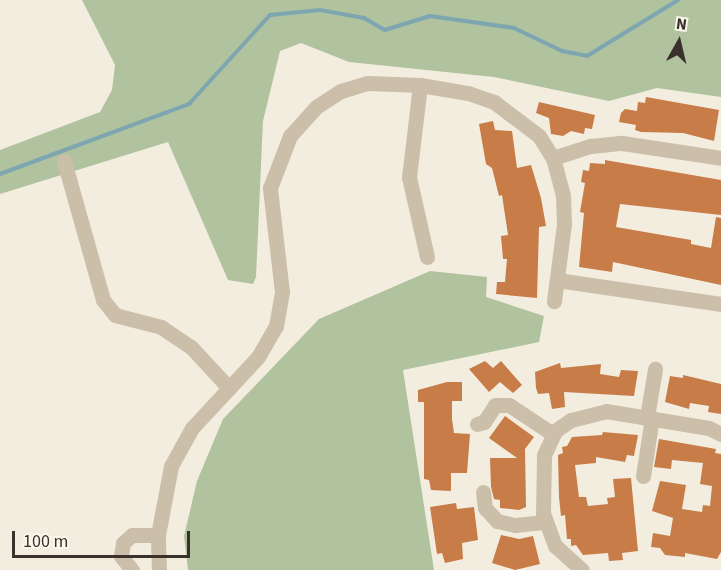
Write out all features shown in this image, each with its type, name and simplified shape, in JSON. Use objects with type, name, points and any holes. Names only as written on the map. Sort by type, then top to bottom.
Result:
[{"type":"street","points":[[155,568],[158,535],[171,466],[192,428],[268,344],[276,326],[282,292],[270,188],[290,136],[316,107],[341,91],[367,83],[420,85],[468,93],[494,102],[539,135],[553,158],[563,195],[554,301]]},
{"type":"street","points":[[420,85],[410,177],[427,257]]},
{"type":"street","points":[[553,158],[591,146],[622,143],[721,158]]},
{"type":"street","points":[[64,161],[103,300],[115,315],[161,327],[191,347],[229,388]]},
{"type":"street","points":[[557,280],[721,304]]},
{"type":"street","points":[[643,476],[655,369]]},
{"type":"street","points":[[477,424],[484,422],[495,405],[509,405],[554,433]]},
{"type":"street","points":[[582,570],[555,546],[545,522],[541,474],[554,433],[592,412],[650,418],[709,428],[721,434]]},
{"type":"street","points":[[483,492],[484,508],[497,521],[515,525],[545,522]]},
{"type":"street","points":[[132,570],[121,555],[123,543],[132,535],[158,535]]},
{"type":"green space","points":[[82,0],[721,0],[721,97],[657,88],[609,101],[494,77],[349,62],[301,43],[280,51],[263,121],[256,277],[253,284],[228,280],[168,142],[0,194],[0,150],[100,112],[112,90],[115,65]]},
{"type":"green space","points":[[430,271],[487,277],[486,297],[544,316],[539,342],[403,370],[434,570],[188,570],[184,536],[197,481],[223,419],[319,319]]},
{"type":"building","points":[[646,97],[719,110],[714,141],[683,133],[641,132],[635,130],[636,125],[619,122],[621,113],[625,109],[637,111],[638,102],[645,103]]},
{"type":"building","points":[[539,102],[595,115],[592,129],[585,128],[584,134],[571,131],[563,136],[551,134],[549,118],[536,113]]},
{"type":"building","points":[[493,121],[495,130],[512,131],[517,168],[531,165],[541,198],[546,226],[539,227],[537,298],[496,294],[497,282],[505,282],[507,259],[503,259],[501,236],[508,235],[502,195],[499,196],[492,168],[486,164],[479,124]]},
{"type":"building","points":[[605,160],[721,180],[721,215],[620,204],[616,227],[691,240],[691,244],[711,248],[716,217],[721,218],[721,285],[613,262],[612,272],[579,267],[584,213],[580,212],[585,183],[581,182],[583,170],[589,171],[590,163],[605,164]]},
{"type":"building","points":[[485,361],[493,368],[501,361],[522,385],[513,393],[500,382],[489,392],[469,369]]},
{"type":"building","points":[[560,363],[561,368],[601,364],[600,374],[619,377],[621,370],[638,371],[634,396],[564,392],[565,407],[552,409],[549,393],[538,394],[535,372]]},
{"type":"building","points":[[683,375],[721,384],[721,414],[708,412],[709,406],[690,403],[689,409],[665,402],[670,376],[683,378]]},
{"type":"building","points":[[447,382],[462,382],[462,401],[452,401],[452,419],[454,433],[470,434],[467,473],[451,473],[451,491],[431,490],[429,480],[424,479],[424,402],[418,402],[418,390]]},
{"type":"building","points":[[505,416],[534,437],[525,449],[526,507],[519,510],[500,508],[500,500],[494,499],[491,487],[490,458],[517,458],[489,438]]},
{"type":"building","points":[[603,432],[638,435],[634,456],[627,455],[625,462],[596,457],[596,463],[575,465],[579,497],[586,497],[588,506],[608,504],[607,498],[615,497],[613,479],[631,478],[638,551],[622,553],[623,560],[609,561],[608,553],[583,555],[576,545],[571,546],[571,539],[567,539],[565,515],[561,516],[558,455],[563,453],[562,447],[567,446],[572,437],[602,435]]},
{"type":"building","points":[[659,439],[716,449],[715,453],[721,454],[721,552],[717,559],[685,553],[685,557],[665,555],[660,548],[651,547],[653,533],[670,536],[673,518],[652,511],[660,481],[686,485],[682,509],[702,512],[703,505],[710,506],[712,486],[700,484],[703,463],[672,460],[671,469],[654,467]]},
{"type":"building","points":[[456,503],[457,509],[474,507],[478,540],[462,543],[463,559],[445,563],[442,553],[437,554],[430,507]]},
{"type":"building","points":[[501,535],[519,539],[533,536],[540,564],[515,570],[492,563]]},
{"type":"waterway","points":[[0,174],[189,104],[270,15],[320,10],[364,18],[385,30],[430,16],[514,28],[562,51],[587,56],[678,0]]}]
